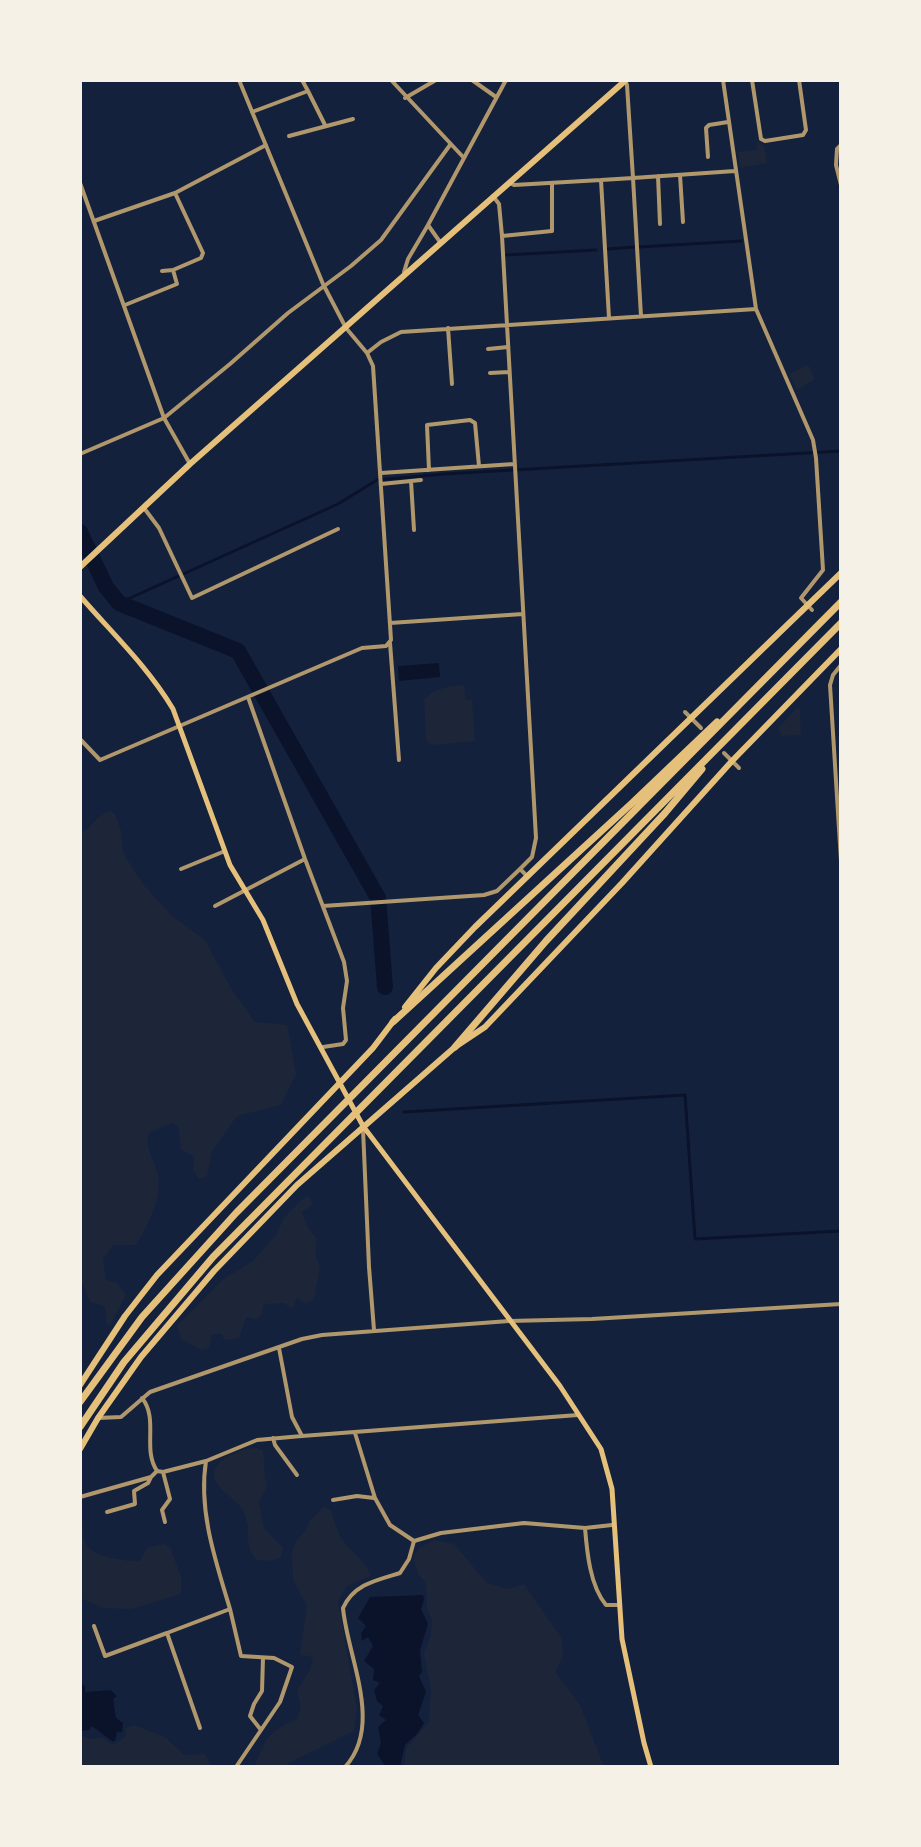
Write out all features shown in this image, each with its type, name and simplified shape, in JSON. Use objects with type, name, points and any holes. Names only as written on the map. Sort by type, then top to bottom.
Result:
[{"type":"highway","points":[[80,567],[190,464],[625,80]]},
{"type":"highway","points":[[80,1385],[125,1316],[157,1275],[373,1048],[454,948],[810,609],[841,573]]},
{"type":"highway","points":[[80,1402],[114,1353],[202,1248],[841,602]]},
{"type":"highway","points":[[80,1427],[124,1362],[181,1292],[308,1158],[841,623]]},
{"type":"highway","points":[[80,1449],[141,1357],[214,1271],[297,1185],[455,1047],[485,1027],[622,883],[732,761],[841,649]]},
{"type":"highway","points":[[393,1022],[770,674]]},
{"type":"highway","points":[[455,1047],[546,941],[665,813],[734,731]]},
{"type":"main road","points":[[80,596],[159,687],[180,726],[225,851],[263,920],[297,1004],[323,1047],[363,1126],[593,1433],[608,1467],[612,1489],[618,1605],[626,1667],[651,1767]]},
{"type":"street","points":[[239,80],[323,284],[346,328],[367,353],[375,377],[399,760]]},
{"type":"street","points":[[302,80],[325,125]]},
{"type":"street","points":[[391,80],[464,158]]},
{"type":"street","points":[[405,98],[436,80]]},
{"type":"street","points":[[472,80],[497,98]]},
{"type":"street","points":[[403,279],[408,259],[506,80]]},
{"type":"street","points":[[625,80],[641,316]]},
{"type":"street","points":[[723,80],[756,309],[813,440],[816,457],[823,570],[801,595],[810,609]]},
{"type":"street","points":[[752,80],[761,139],[765,141],[803,135],[806,130],[799,80]]},
{"type":"street","points":[[252,112],[308,91]]},
{"type":"street","points":[[289,136],[353,119]]},
{"type":"street","points":[[708,157],[706,128],[728,122]]},
{"type":"street","points":[[94,221],[175,193],[266,145]]},
{"type":"street","points":[[80,454],[164,418],[323,284],[351,266],[381,240],[450,145]]},
{"type":"street","points":[[841,145],[837,149],[836,165],[841,185]]},
{"type":"street","points":[[509,183],[552,184],[735,171]]},
{"type":"street","points":[[680,175],[683,222]]},
{"type":"street","points":[[658,176],[660,224]]},
{"type":"street","points":[[601,180],[609,318]]},
{"type":"street","points":[[80,183],[164,418],[190,464]]},
{"type":"street","points":[[502,236],[552,231],[552,184]]},
{"type":"street","points":[[162,271],[173,270],[201,258],[203,250],[175,193]]},
{"type":"street","points":[[322,906],[484,895],[497,891],[532,857],[536,838],[502,236],[499,204],[493,196]]},
{"type":"street","points":[[428,225],[441,244]]},
{"type":"street","points":[[125,305],[177,284],[173,270]]},
{"type":"street","points":[[367,353],[401,332],[756,309]]},
{"type":"street","points":[[448,328],[452,384]]},
{"type":"street","points":[[488,349],[508,347]]},
{"type":"street","points":[[490,373],[509,372]]},
{"type":"street","points":[[429,470],[427,425],[470,420],[475,423],[479,466]]},
{"type":"street","points":[[381,479],[429,470],[479,466],[514,468]]},
{"type":"street","points":[[381,479],[421,480]]},
{"type":"street","points":[[411,481],[414,530]]},
{"type":"street","points":[[144,508],[159,528],[192,598],[338,529]]},
{"type":"street","points":[[390,623],[523,614]]},
{"type":"street","points":[[80,739],[100,760],[362,648],[390,643]]},
{"type":"street","points":[[841,665],[830,685],[841,861]]},
{"type":"street","points":[[248,697],[344,962],[347,981],[343,1008],[346,1040],[343,1044],[323,1047]]},
{"type":"street","points":[[685,712],[701,728]]},
{"type":"street","points":[[724,753],[739,768]]},
{"type":"street","points":[[181,869],[225,851]]},
{"type":"street","points":[[215,906],[305,859]]},
{"type":"street","points":[[520,869],[527,876]]},
{"type":"street","points":[[363,1126],[374,1330]]},
{"type":"street","points":[[98,1418],[121,1417],[150,1392],[322,1335],[509,1321],[841,1304]]},
{"type":"street","points":[[279,1348],[292,1417],[302,1436]]},
{"type":"street","points":[[142,1398],[149,1408],[151,1460],[160,1472],[170,1499],[162,1510],[165,1522]]},
{"type":"street","points":[[80,1497],[206,1461],[257,1440],[582,1415]]},
{"type":"street","points":[[355,1433],[375,1498],[390,1525],[414,1541]]},
{"type":"street","points":[[273,1438],[297,1475]]},
{"type":"street","points":[[206,1461],[205,1503],[209,1535],[241,1656],[274,1658],[292,1667],[280,1702],[236,1767]]},
{"type":"street","points":[[107,1512],[135,1504],[134,1491],[148,1483],[151,1477]]},
{"type":"street","points":[[333,1500],[357,1496],[375,1498]]},
{"type":"street","points":[[414,1541],[441,1533],[524,1523],[585,1528],[612,1525]]},
{"type":"street","points":[[585,1528],[591,1567],[601,1599],[606,1605],[618,1605]]},
{"type":"street","points":[[345,1767],[360,1737],[362,1711],[343,1608],[348,1596],[364,1584],[400,1573],[409,1559],[414,1541]]},
{"type":"street","points":[[94,1626],[105,1656],[230,1609]]},
{"type":"street","points":[[167,1633],[200,1728]]},
{"type":"street","points":[[261,1730],[250,1716],[262,1691],[263,1658]]},
{"type":"shaded area","points":[[757,142],[764,146],[767,163],[740,168],[738,152],[757,150]]},
{"type":"shaded area","points":[[808,365],[815,379],[797,390],[789,374]]},
{"type":"shaded area","points":[[439,663],[440,677],[399,681],[398,666]]},
{"type":"shaded area","points":[[464,685],[466,700],[472,700],[475,741],[432,745],[426,739],[424,700],[437,690]]},
{"type":"shaded area","points":[[797,708],[800,709],[801,735],[781,736],[778,728]]},
{"type":"shaded area","points":[[110,811],[115,814],[121,831],[123,853],[143,884],[171,915],[205,940],[232,990],[255,1022],[287,1025],[296,1074],[281,1105],[237,1116],[212,1151],[207,1176],[199,1179],[193,1170],[194,1157],[181,1149],[179,1128],[172,1123],[149,1133],[149,1149],[157,1169],[158,1192],[140,1239],[135,1245],[113,1245],[103,1259],[106,1280],[117,1283],[126,1295],[107,1325],[105,1306],[90,1302],[80,1278],[80,833]]},
{"type":"shaded area","points":[[305,1197],[309,1197],[313,1204],[302,1212],[307,1226],[317,1239],[315,1255],[320,1267],[314,1299],[305,1304],[297,1298],[292,1309],[284,1303],[264,1304],[261,1315],[256,1319],[246,1317],[239,1338],[224,1340],[222,1334],[212,1334],[209,1348],[201,1350],[181,1339],[177,1326],[221,1281],[254,1260],[276,1235],[284,1218]]},
{"type":"shaded area","points":[[256,1448],[263,1451],[267,1486],[259,1502],[264,1528],[283,1548],[281,1557],[270,1561],[257,1560],[252,1554],[243,1512],[214,1477],[219,1463],[225,1458]]},
{"type":"shaded area","points":[[324,1507],[331,1510],[343,1541],[364,1563],[371,1576],[347,1586],[338,1601],[357,1709],[354,1731],[286,1767],[254,1767],[269,1737],[297,1719],[301,1707],[297,1690],[313,1660],[310,1656],[300,1655],[307,1606],[293,1580],[292,1552],[310,1520]]},
{"type":"shaded area","points":[[80,1512],[86,1544],[102,1555],[140,1561],[147,1548],[164,1544],[170,1547],[181,1577],[181,1594],[131,1609],[103,1608],[80,1598]]},
{"type":"shaded area","points":[[434,1540],[454,1544],[487,1583],[508,1589],[524,1584],[562,1639],[563,1656],[555,1672],[580,1705],[604,1767],[407,1767],[404,1763],[407,1747],[429,1722],[431,1690],[424,1653],[431,1635],[432,1619],[427,1609],[426,1583],[418,1574],[413,1557],[419,1548]]},
{"type":"shaded area","points":[[423,1595],[421,1609],[428,1624],[420,1650],[422,1672],[419,1676],[426,1692],[418,1715],[424,1723],[405,1745],[400,1767],[386,1767],[377,1754],[381,1743],[378,1727],[386,1720],[379,1715],[383,1706],[377,1701],[374,1690],[380,1683],[373,1680],[374,1669],[364,1661],[373,1646],[368,1637],[362,1641],[361,1633],[366,1626],[358,1618],[370,1597]]},
{"type":"shaded area","points":[[80,1684],[85,1686],[85,1692],[111,1690],[117,1696],[113,1699],[116,1718],[123,1723],[122,1732],[117,1732],[115,1741],[92,1726],[89,1730],[80,1731]]},
{"type":"shaded area","points":[[134,1725],[165,1737],[184,1755],[205,1754],[212,1767],[80,1767],[80,1735],[92,1739],[102,1737],[113,1745],[126,1736],[125,1728]]},
{"type":"waterway","points":[[639,247],[741,241]]},
{"type":"waterway","points":[[608,249],[634,247]]},
{"type":"waterway","points":[[506,255],[596,250]]},
{"type":"waterway","points":[[119,603],[338,504],[377,480],[841,451]]},
{"type":"waterway","points":[[80,532],[106,587],[119,603],[238,651],[378,898],[385,987]]},
{"type":"waterway","points":[[404,1112],[685,1095],[695,1239],[841,1231]]}]
